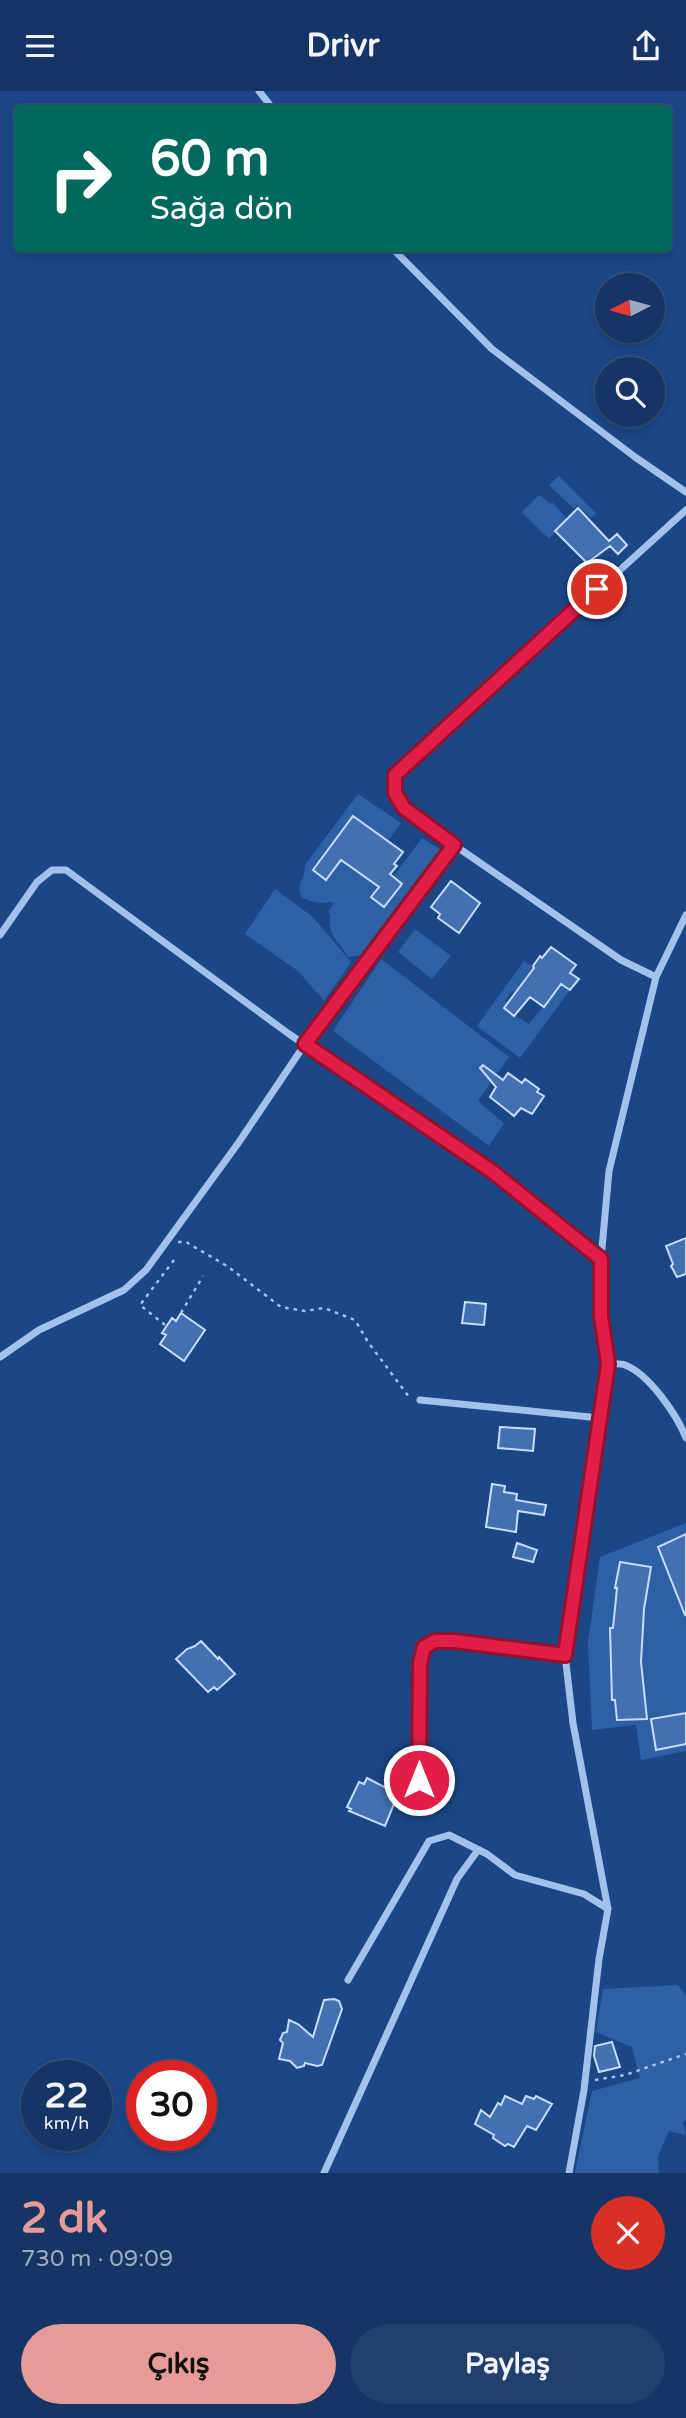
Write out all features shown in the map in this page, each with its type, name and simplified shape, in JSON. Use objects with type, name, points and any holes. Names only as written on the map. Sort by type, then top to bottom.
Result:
[{"type":"street","points":[[259,91],[270,105]]},
{"type":"street","points":[[397,252],[492,349],[686,492]]},
{"type":"street","points":[[656,977],[621,960],[404,808],[395,793],[395,775],[686,510]]},
{"type":"street","points":[[0,1357],[38,1330],[124,1290],[146,1270],[168,1243],[305,1044],[454,845]]},
{"type":"street","points":[[0,935],[37,882],[52,870],[66,870],[289,1034],[493,1172],[601,1259]]},
{"type":"street","points":[[569,2173],[585,2082],[599,1959],[608,1909],[573,1723],[565,1655],[608,1364],[601,1316],[601,1259],[610,1171],[656,977],[686,915]]},
{"type":"street","points":[[608,1364],[624,1364],[651,1384],[679,1420],[686,1438]]},
{"type":"street","points":[[419,1401],[600,1418]]},
{"type":"street","points":[[419,1804],[420,1663],[424,1647],[435,1641],[454,1641],[565,1655]]},
{"type":"street","points":[[348,1980],[429,1841],[449,1835],[478,1850],[515,1875],[584,1894],[608,1909]]},
{"type":"street","points":[[324,2173],[457,1878],[478,1850]]},
{"type":"path","points":[[168,1243],[186,1242],[227,1266],[281,1307],[305,1311],[324,1308],[355,1320],[409,1397],[419,1401]]},
{"type":"path","points":[[165,1325],[139,1305],[177,1256]]},
{"type":"path","points":[[181,1313],[203,1276]]},
{"type":"path","points":[[585,2082],[625,2075],[686,2054]]},
{"type":"shaded area","points":[[559,476],[596,513],[591,518],[577,505],[574,509],[549,485]]},
{"type":"shaded area","points":[[539,495],[550,504],[552,502],[567,519],[549,539],[522,512]]},
{"type":"shaded area","points":[[358,794],[401,823],[388,841],[402,851],[394,864],[397,866],[390,874],[393,877],[422,838],[441,850],[362,955],[348,957],[334,938],[331,929],[328,912],[334,904],[330,901],[320,903],[302,898],[300,885],[305,865]]},
{"type":"shaded area","points":[[275,889],[313,917],[351,962],[324,1001],[298,971],[245,934]]},
{"type":"shaded area","points":[[415,929],[451,956],[432,979],[398,952]]},
{"type":"shaded area","points":[[381,959],[509,1057],[478,1101],[504,1123],[489,1146],[333,1031]]},
{"type":"shaded area","points":[[524,961],[534,968],[515,993],[512,991],[505,1001],[508,1003],[504,1009],[529,1024],[561,985],[570,990],[520,1058],[477,1026]]},
{"type":"shaded area","points":[[686,1523],[686,1751],[641,1760],[636,1725],[592,1730],[588,1642],[600,1557]]},
{"type":"shaded area","points":[[678,1985],[686,1996],[686,2120],[683,2122],[686,2135],[669,2131],[658,2156],[659,2173],[575,2173],[592,2091],[640,2078],[632,2047],[596,2032],[603,1989]]},
{"type":"building","points":[[578,508],[609,541],[617,534],[627,545],[618,554],[610,546],[587,563],[555,531]]},
{"type":"building","points":[[353,816],[403,852],[390,874],[402,884],[384,907],[371,897],[379,887],[341,860],[326,880],[313,870]]},
{"type":"building","points":[[451,881],[480,903],[459,933],[438,918],[440,914],[431,907]]},
{"type":"building","points":[[551,947],[576,965],[570,973],[579,979],[570,990],[561,984],[544,1007],[530,997],[514,1016],[504,1008],[540,956],[542,958]]},
{"type":"building","points":[[483,1065],[503,1080],[508,1073],[522,1083],[525,1079],[539,1089],[537,1092],[544,1096],[532,1114],[521,1108],[514,1116],[490,1097],[496,1087],[480,1068]]},
{"type":"building","points":[[686,1238],[686,1274],[677,1277],[666,1246]]},
{"type":"building","points":[[465,1302],[486,1304],[484,1325],[462,1323]]},
{"type":"building","points":[[181,1313],[205,1330],[184,1361],[160,1344],[166,1335],[162,1333],[172,1318],[176,1321]]},
{"type":"building","points":[[500,1427],[535,1429],[533,1451],[498,1448]]},
{"type":"building","points":[[492,1484],[505,1486],[504,1492],[517,1494],[516,1500],[546,1505],[544,1515],[518,1511],[516,1532],[486,1527]]},
{"type":"building","points":[[686,1534],[686,1614],[685,1615],[658,1547]]},
{"type":"building","points":[[517,1543],[537,1550],[533,1562],[513,1557]]},
{"type":"building","points":[[620,1562],[651,1567],[644,1609],[641,1662],[647,1719],[617,1720],[615,1700],[612,1700],[610,1628],[613,1628],[615,1588]]},
{"type":"building","points":[[201,1641],[235,1674],[217,1690],[214,1687],[208,1692],[176,1659]]},
{"type":"building","points":[[686,1713],[686,1744],[656,1750],[651,1719]]},
{"type":"building","points":[[367,1778],[398,1794],[385,1826],[349,1811],[351,1809],[347,1807],[359,1782],[364,1784]]},
{"type":"building","points":[[324,2000],[339,2001],[342,2009],[322,2065],[305,2063],[297,2068],[290,2061],[279,2059],[283,2043],[280,2040],[283,2033],[287,2032],[289,2020],[313,2037]]},
{"type":"building","points":[[612,2042],[620,2067],[599,2072],[594,2056],[595,2046]]},
{"type":"building","points":[[505,2096],[522,2104],[526,2096],[534,2099],[536,2096],[552,2104],[536,2130],[527,2126],[514,2147],[508,2144],[505,2146],[493,2138],[494,2135],[475,2124],[481,2110],[490,2117]]},
{"type":"route","points":[[419,1780],[420,1663],[424,1647],[435,1641],[454,1641],[565,1655],[580,1568],[608,1364],[601,1316],[601,1259],[493,1172],[305,1044],[454,845],[404,808],[395,793],[395,775],[597,589]]}]
